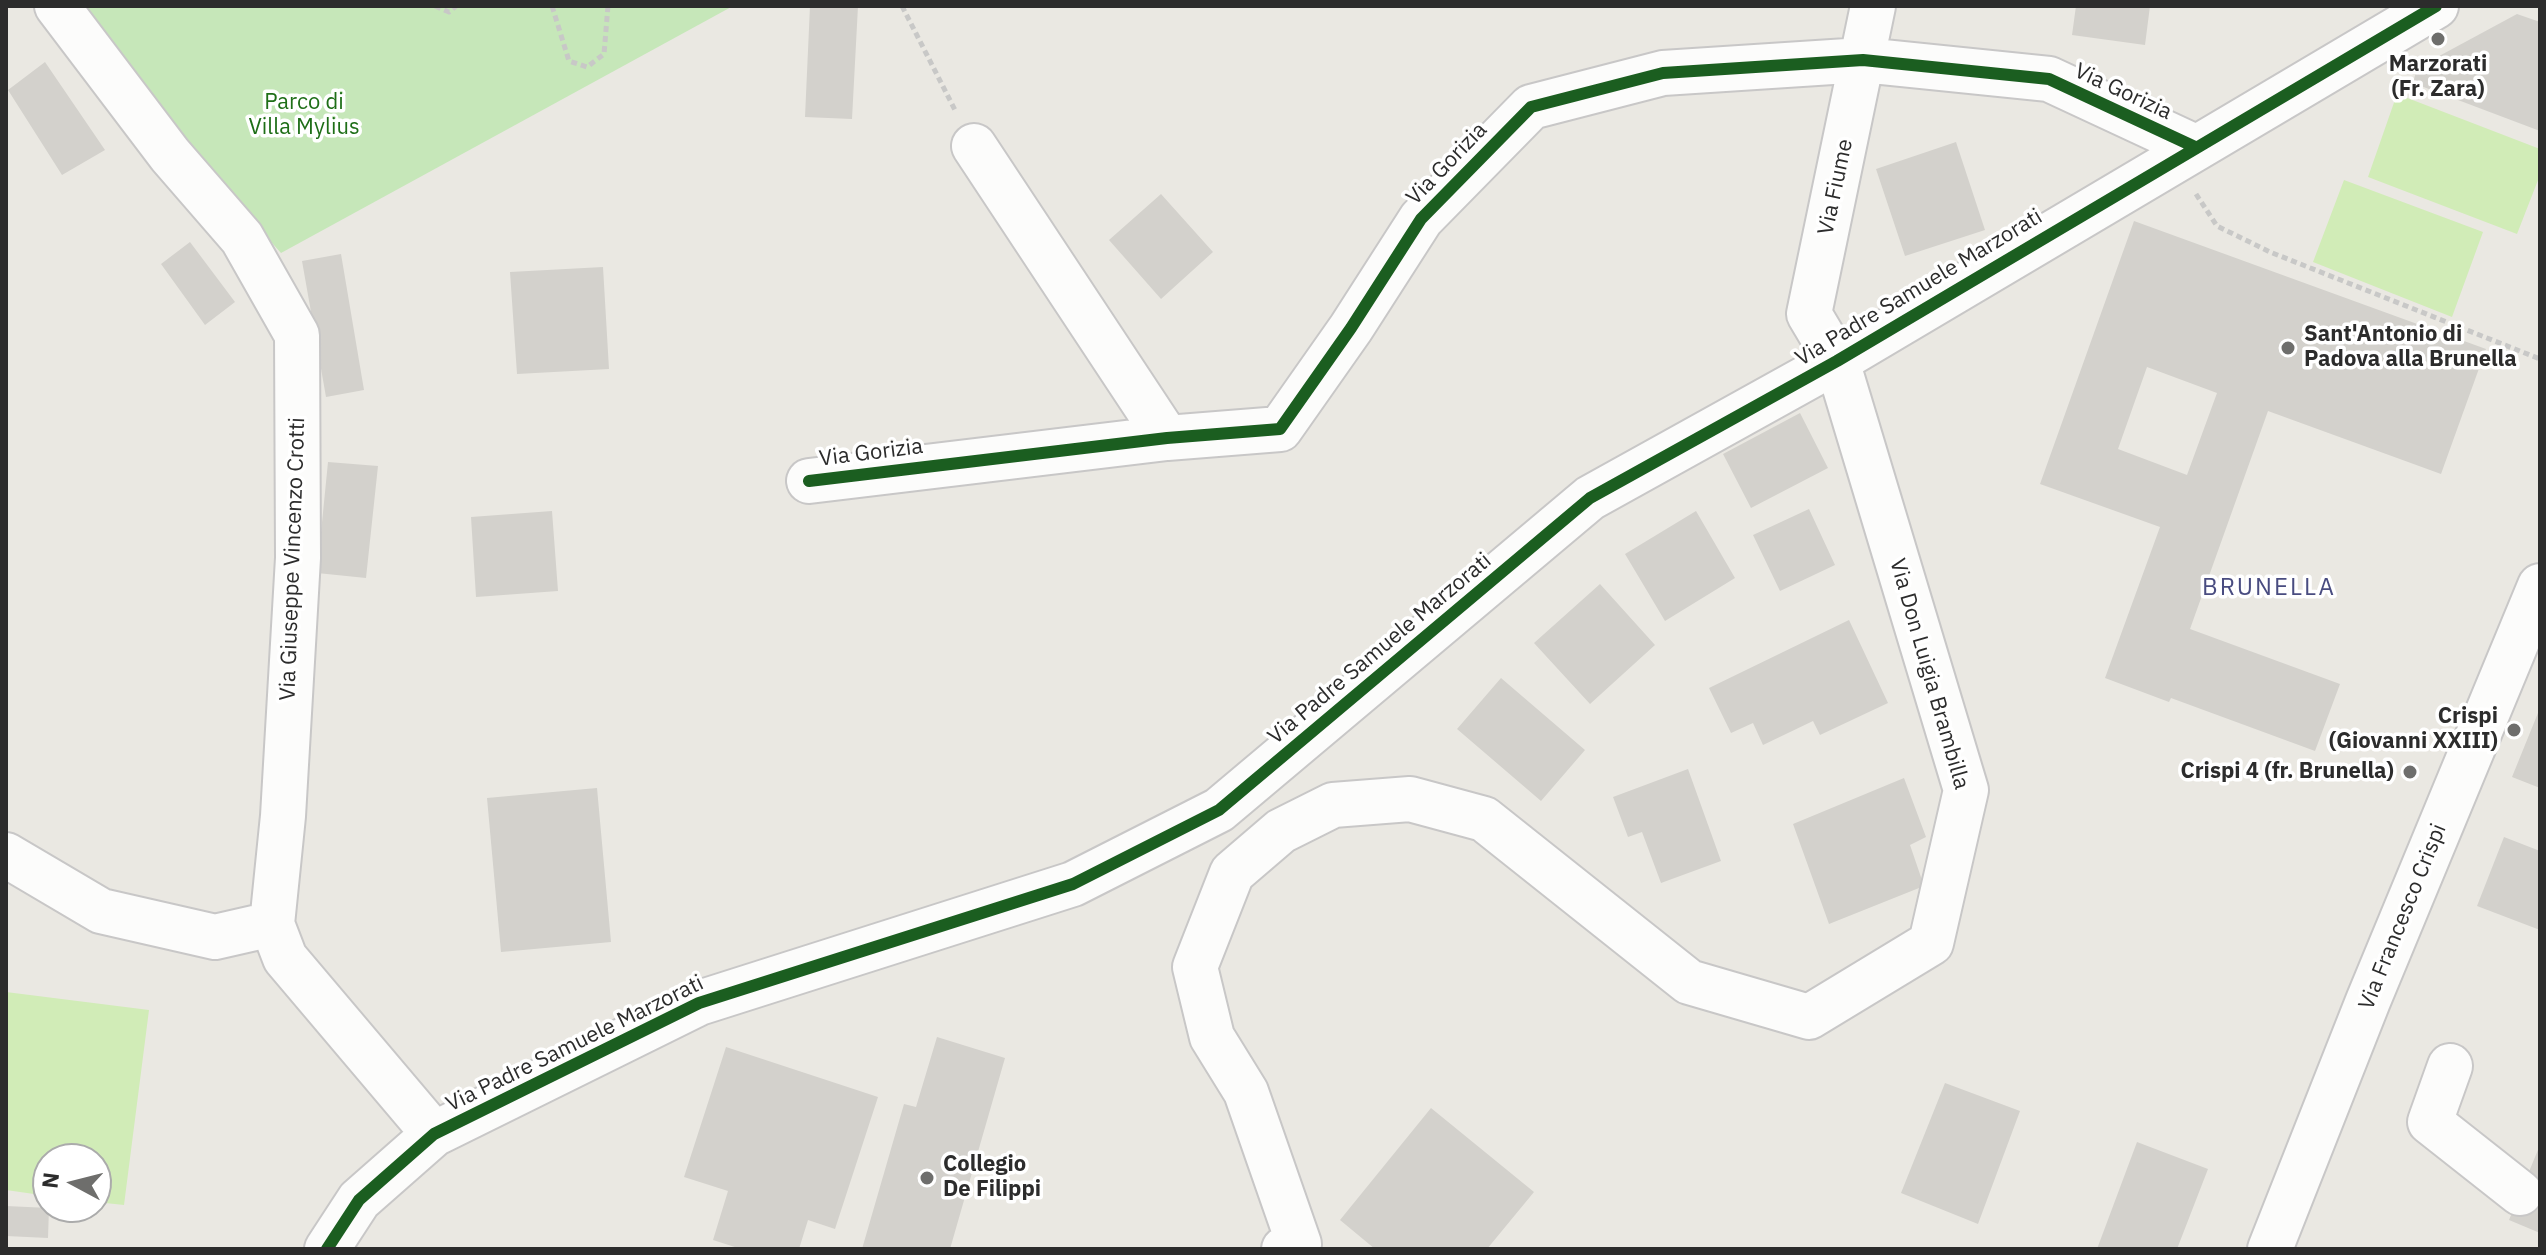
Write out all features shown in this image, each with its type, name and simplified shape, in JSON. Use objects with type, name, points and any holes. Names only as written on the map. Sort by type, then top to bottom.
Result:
[{"type":"street","name":"Via Giuseppe Vincenzo Crotti","points":[[57,6],[170,155],[242,238],[297,335],[298,558],[283,816],[272,924],[285,958],[434,1134]]},
{"type":"street","name":"Via Fiume","points":[[1837,361],[1809,314],[1873,6]]},
{"type":"street","points":[[2363,49],[2367,6]]},
{"type":"street","name":"Via Padre Samuele Marzorati","points":[[327,1249],[359,1200],[434,1134],[699,1003],[1073,884],[1219,810],[1590,498],[1837,361],[2436,6]]},
{"type":"street","name":"Via Gorizia","points":[[809,481],[1167,438],[1280,429],[1351,328],[1421,219],[1531,107],[1663,73],[1863,60],[2049,79],[2195,147]]},
{"type":"street","points":[[974,146],[1167,438]]},
{"type":"street","name":"Via Don Luigia Brambilla","points":[[1284,1249],[1299,1244],[1246,1092],[1212,1037],[1195,967],[1232,873],[1281,831],[1333,805],[1410,799],[1484,819],[1689,982],[1809,1017],[1931,943],[1966,790],[1837,361]]},
{"type":"street","name":"Via Francesco Crispi","points":[[2270,1249],[2368,1001],[2535,610]]},
{"type":"street","points":[[6,855],[101,911],[215,937],[272,924]]},
{"type":"street","points":[[2450,1066],[2430,1122],[2520,1193]]},
{"type":"path","points":[[435,6],[449,12],[456,6]]},
{"type":"path","points":[[552,6],[569,61],[587,67],[604,54],[608,6]]},
{"type":"path","points":[[902,6],[974,146]]},
{"type":"path","points":[[2217,226],[2270,252],[2540,359]]},
{"type":"green space","name":"Parco di Villa Mylius","points":[[82,6],[733,6],[281,253],[110,62]]},
{"type":"green space","points":[[2397,94],[2540,149],[2540,175],[2517,234],[2368,177]]},
{"type":"green space","points":[[2344,180],[2483,232],[2452,317],[2313,262]]},
{"type":"green space","points":[[6,992],[149,1010],[124,1205],[112,1204],[112,1143],[32,1143],[32,1194],[6,1190]]},
{"type":"building","points":[[810,6],[858,6],[852,119],[805,117]]},
{"type":"building","points":[[2076,6],[2150,6],[2145,45],[2072,35]]},
{"type":"building","points":[[2517,14],[2540,22],[2540,131],[2413,83],[2417,68]]},
{"type":"building","points":[[45,62],[105,150],[62,175],[8,90]]},
{"type":"building","points":[[1956,142],[1985,230],[1905,256],[1876,169]]},
{"type":"building","points":[[1161,194],[1213,252],[1161,299],[1109,240]]},
{"type":"building","points":[[2134,221],[2486,349],[2441,474],[2268,411],[2190,629],[2340,684],[2315,751],[2171,698],[2169,702],[2105,678],[2160,527],[2040,484]],"holes":[[[2147,367],[2217,393],[2187,475],[2118,449]]]},
{"type":"building","points":[[190,242],[235,302],[205,325],[161,264]]},
{"type":"building","points":[[341,254],[364,390],[326,397],[302,261]]},
{"type":"building","points":[[603,267],[609,369],[517,374],[510,272]]},
{"type":"building","points":[[1800,413],[1828,468],[1751,508],[1723,454]]},
{"type":"building","points":[[328,462],[378,466],[366,578],[317,573]]},
{"type":"building","points":[[1809,509],[1835,565],[1780,591],[1753,535]]},
{"type":"building","points":[[552,511],[558,591],[476,597],[471,517]]},
{"type":"building","points":[[1696,511],[1735,578],[1665,621],[1625,554]]},
{"type":"building","points":[[1600,584],[1655,645],[1590,704],[1534,643]]},
{"type":"building","points":[[1849,620],[1888,703],[1820,735],[1813,721],[1763,745],[1753,723],[1731,733],[1709,688]]},
{"type":"building","points":[[1501,678],[1585,750],[1541,801],[1457,729]]},
{"type":"building","points":[[2540,708],[2540,788],[2512,777]]},
{"type":"building","points":[[1688,769],[1721,861],[1661,883],[1642,832],[1628,837],[1613,797]]},
{"type":"building","points":[[1904,778],[1926,837],[1910,845],[1924,886],[1829,924],[1793,824]]},
{"type":"building","points":[[597,788],[611,942],[501,952],[487,798]]},
{"type":"building","points":[[2504,837],[2540,851],[2540,930],[2477,906]]},
{"type":"building","name":"Collegio De Filippi","points":[[937,1037],[1005,1058],[950,1249],[862,1249],[904,1104],[916,1107]]},
{"type":"building","points":[[726,1047],[878,1097],[835,1229],[808,1220],[799,1249],[741,1249],[713,1240],[728,1191],[684,1177]]},
{"type":"building","points":[[1945,1083],[2020,1111],[1978,1224],[1901,1193]]},
{"type":"building","points":[[1431,1108],[1534,1192],[1487,1249],[1375,1249],[1340,1220]]},
{"type":"building","points":[[2137,1142],[2208,1169],[2177,1249],[2097,1249]]},
{"type":"building","points":[[2540,1145],[2540,1233],[2509,1220]]},
{"type":"building","points":[[6,1206],[32,1207],[32,1223],[48,1223],[48,1238],[6,1236]]},
{"type":"cycle path","points":[[327,1249],[359,1200],[434,1134],[699,1003],[1073,884],[1219,810],[1590,498],[1837,361],[2436,6]]},
{"type":"cycle path","points":[[809,481],[1167,438],[1280,429],[1351,328],[1421,219],[1531,107],[1663,73],[1863,60],[2049,79],[2195,147]]},
{"type":"place","name":"Marzorati (Fr. Zara)","points":[[2438,39]]},
{"type":"place","name":"Sant'Antonio di Padova alla Brunella","points":[[2288,348]]},
{"type":"place","name":"Crispi (Giovanni XXIII)","points":[[2514,730]]},
{"type":"place","name":"Crispi 4 (fr. Brunella)","points":[[2410,772]]},
{"type":"place","name":"Collegio De Filippi","points":[[927,1178]]},
{"type":"district","name":"BRUNELLA","points":[[2269,588]]}]
